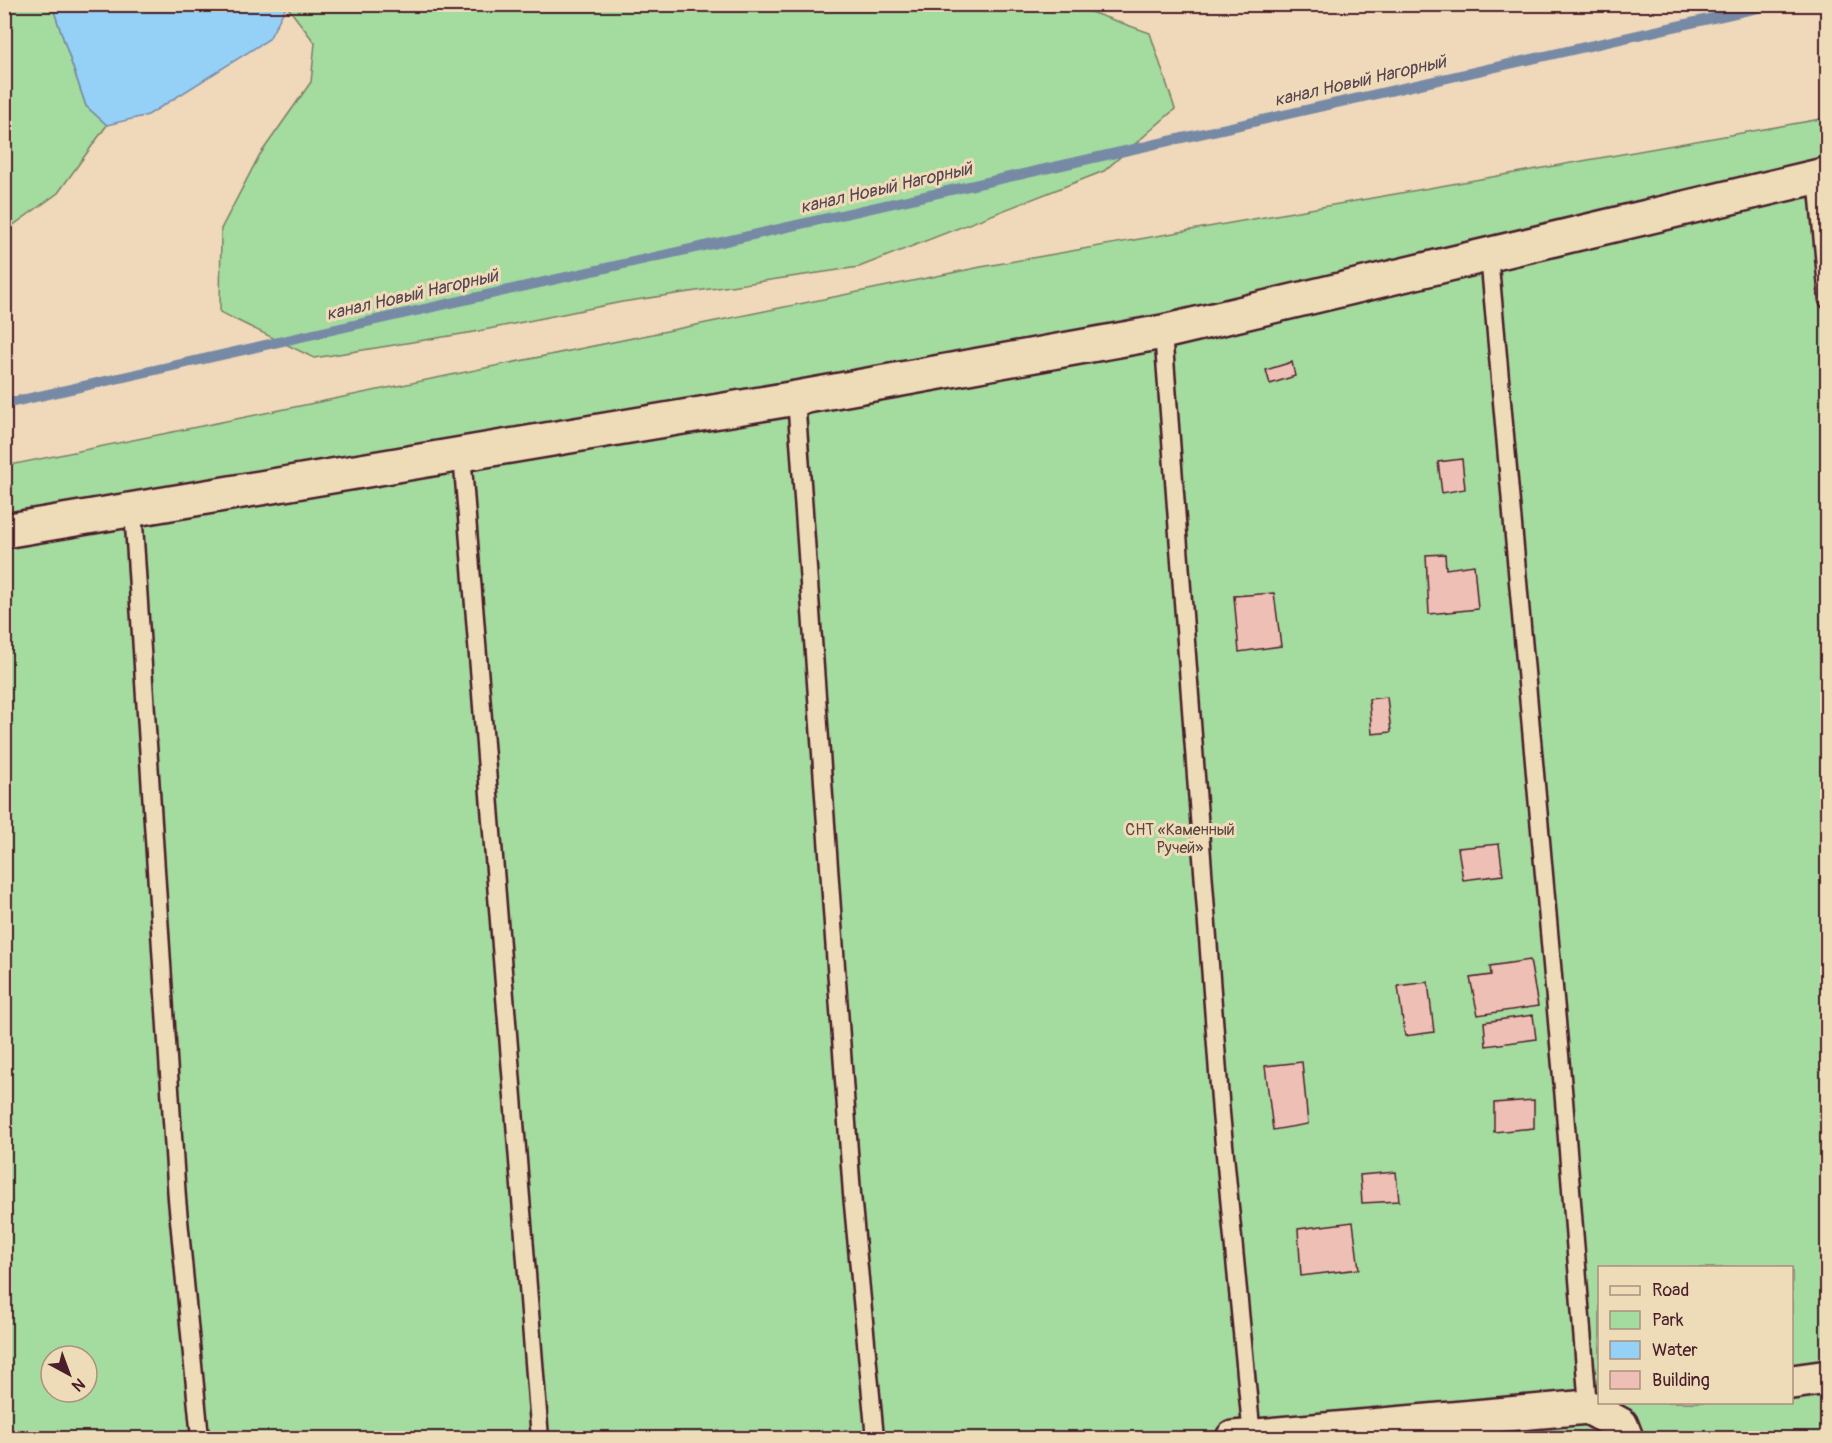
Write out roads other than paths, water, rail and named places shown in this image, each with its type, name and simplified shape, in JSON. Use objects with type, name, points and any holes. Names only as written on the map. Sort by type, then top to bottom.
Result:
[{"type":"street","points":[[4,531],[796,398],[1163,332],[1822,175]]},
{"type":"street","points":[[1793,1382],[1827,1377]]},
{"type":"street","points":[[1242,1438],[1611,1404]]},
{"type":"street","points":[[1588,1407],[1621,1425],[1626,1438]]},
{"type":"lane","points":[[1822,175],[1827,300]]},
{"type":"lane","points":[[1489,255],[1564,1100],[1588,1407]]},
{"type":"lane","points":[[1163,332],[1221,1113],[1242,1438]]},
{"type":"lane","points":[[796,398],[852,1194],[875,1438]]},
{"type":"lane","points":[[462,454],[540,1438]]},
{"type":"lane","points":[[134,509],[177,1199],[200,1438]]},
{"type":"water","points":[[52,5],[287,5],[269,39],[148,115],[107,125],[86,106]]},
{"type":"waterway","name":"канал Новый Нагорный","points":[[4,404],[1775,4]]},
{"type":"park label","name":"СНТ «Каменный Ручей»","points":[[1180,839]]}]
